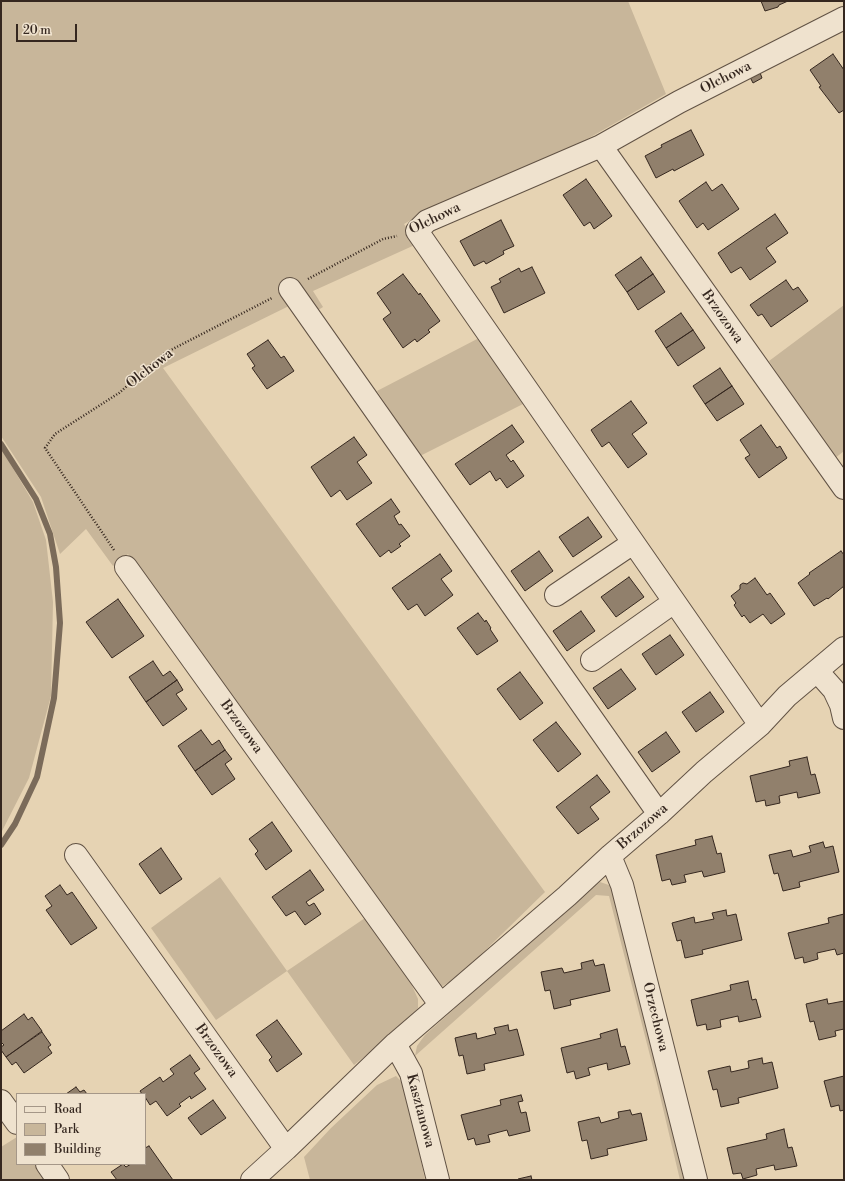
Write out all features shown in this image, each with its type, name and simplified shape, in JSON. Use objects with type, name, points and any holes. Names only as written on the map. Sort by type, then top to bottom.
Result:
[{"type":"street","points":[[840,1],[844,9]]},
{"type":"street","name":"Olchowa","points":[[417,231],[427,221],[601,146],[686,99],[844,18]]},
{"type":"street","name":"Brzozowa","points":[[601,146],[844,488]]},
{"type":"street","points":[[417,231],[760,725]]},
{"type":"street","points":[[290,289],[659,814]]},
{"type":"street","points":[[556,595],[633,543]]},
{"type":"street","name":"Brzozowa","points":[[126,567],[440,1004]]},
{"type":"street","points":[[592,660],[674,602]]},
{"type":"street","name":"Brzozowa","points":[[252,1180],[395,1044],[568,896],[610,856],[659,814],[704,772],[760,725],[787,696],[844,648]]},
{"type":"street","points":[[817,671],[834,690],[841,705],[844,718]]},
{"type":"street","name":"Brzozowa","points":[[76,855],[286,1149]]},
{"type":"street","name":"Orzechowa","points":[[610,856],[622,885],[696,1180]]},
{"type":"street","name":"Kasztanowa","points":[[395,1044],[411,1073],[438,1180]]},
{"type":"street","points":[[1,1101],[16,1122]]},
{"type":"street","points":[[48,1165],[58,1180]]},
{"type":"path","name":"Olchowa","points":[[126,567],[45,448],[55,434],[120,393],[165,353],[290,289],[383,239],[417,231]]},
{"type":"green space","points":[[1,1],[628,1],[666,94],[582,142],[425,212],[404,224],[417,244],[313,291],[323,307],[304,319],[293,304],[163,368],[545,892],[458,977],[439,988],[272,762],[128,554],[113,566],[86,529],[60,554],[41,497],[1,436]]},
{"type":"green space","points":[[844,305],[844,451],[834,459],[769,361]]},
{"type":"green space","points":[[479,338],[523,404],[420,456],[377,391]]},
{"type":"green space","points":[[1,448],[33,502],[46,540],[53,602],[51,696],[29,778],[1,833]]},
{"type":"green space","points":[[220,877],[287,971],[216,1020],[151,928]]},
{"type":"green space","points":[[600,882],[615,887],[687,1180],[680,1180],[656,1079],[609,896],[596,895],[415,1056],[417,1046],[425,1035],[579,898]]},
{"type":"green space","points":[[365,918],[410,981],[418,999],[418,1008],[409,1021],[354,1065],[287,971]]},
{"type":"green space","points":[[396,1076],[405,1085],[425,1180],[310,1180],[304,1157],[331,1128],[377,1085]]},
{"type":"green space","points":[[16,1138],[16,1165],[40,1165],[51,1180],[1,1180],[1,1147]]},
{"type":"building","points":[[761,1],[788,1],[779,5],[778,7],[765,11]]},
{"type":"building","points":[[833,54],[844,70],[844,110],[839,113],[819,87],[821,86],[810,70]]},
{"type":"building","points":[[759,70],[762,78],[753,83],[749,75]]},
{"type":"building","points":[[691,130],[704,155],[674,171],[673,169],[656,178],[645,156],[662,147],[661,145]]},
{"type":"building","points":[[586,179],[612,216],[594,229],[590,222],[584,226],[563,195]]},
{"type":"building","points":[[706,182],[712,191],[722,184],[739,209],[708,230],[703,223],[697,228],[679,201]]},
{"type":"building","points":[[775,214],[788,233],[766,248],[776,262],[750,280],[741,267],[731,273],[718,253]]},
{"type":"building","points":[[501,220],[514,246],[503,251],[504,254],[486,264],[484,261],[474,266],[460,241]]},
{"type":"building","points":[[641,257],[653,274],[627,292],[615,275]]},
{"type":"building","points":[[532,267],[545,293],[504,313],[491,287],[501,282],[499,279],[519,268],[521,272]]},
{"type":"building","points":[[403,274],[419,295],[420,293],[440,321],[428,330],[430,332],[417,342],[415,339],[403,348],[383,319],[391,313],[377,293]]},
{"type":"building","points":[[653,274],[665,292],[638,310],[627,292]]},
{"type":"building","points":[[786,280],[793,290],[798,287],[808,301],[771,327],[762,314],[758,316],[750,305]]},
{"type":"building","points":[[681,313],[693,330],[666,348],[655,331]]},
{"type":"building","points":[[693,330],[705,348],[678,366],[666,348]]},
{"type":"building","points":[[268,340],[281,358],[284,356],[294,371],[267,389],[252,368],[255,366],[247,354]]},
{"type":"building","points":[[720,368],[732,386],[705,404],[693,386]]},
{"type":"building","points":[[732,386],[744,404],[717,421],[705,404]]},
{"type":"building","points":[[631,401],[647,423],[632,434],[647,454],[628,468],[609,442],[602,447],[591,430]]},
{"type":"building","points":[[512,425],[524,442],[506,455],[511,462],[513,460],[524,476],[507,488],[500,478],[496,481],[490,471],[470,485],[455,464]]},
{"type":"building","points":[[761,425],[777,448],[780,446],[787,458],[759,478],[745,458],[750,455],[740,440]]},
{"type":"building","points":[[354,437],[367,455],[357,462],[372,483],[347,500],[340,490],[331,497],[311,467]]},
{"type":"building","points":[[391,499],[400,512],[394,516],[399,525],[401,524],[410,536],[399,544],[401,546],[391,553],[389,550],[380,557],[356,524]]},
{"type":"building","points":[[588,517],[602,537],[573,557],[559,537]]},
{"type":"building","points":[[539,551],[553,571],[525,591],[511,571]]},
{"type":"building","points":[[841,551],[844,555],[844,586],[828,599],[827,598],[814,606],[798,583],[810,574],[809,573]]},
{"type":"building","points":[[440,554],[452,571],[441,579],[453,595],[425,616],[417,604],[408,610],[392,588]]},
{"type":"building","points":[[629,577],[644,597],[616,617],[601,597]]},
{"type":"building","points":[[755,578],[767,595],[770,593],[785,614],[771,624],[763,614],[750,623],[744,615],[742,617],[734,605],[736,603],[731,596],[740,589],[740,585],[743,583],[747,584]]},
{"type":"building","points":[[118,599],[144,636],[112,658],[86,622]]},
{"type":"building","points":[[581,611],[595,631],[567,651],[553,631]]},
{"type":"building","points":[[478,613],[485,622],[486,620],[498,641],[477,655],[457,628]]},
{"type":"building","points":[[670,635],[684,655],[656,675],[642,654]]},
{"type":"building","points":[[153,661],[163,676],[170,671],[177,680],[146,702],[129,677]]},
{"type":"building","points":[[621,669],[636,689],[608,709],[593,688]]},
{"type":"building","points":[[520,672],[543,703],[520,720],[497,689]]},
{"type":"building","points":[[177,680],[183,690],[176,694],[187,709],[163,726],[146,702]]},
{"type":"building","points":[[710,692],[724,712],[696,732],[682,712]]},
{"type":"building","points":[[556,722],[581,754],[558,772],[533,740]]},
{"type":"building","points":[[201,730],[212,745],[219,740],[225,750],[195,771],[178,746]]},
{"type":"building","points":[[666,732],[680,752],[652,772],[638,752]]},
{"type":"building","points":[[225,750],[232,759],[225,764],[235,779],[212,795],[195,771]]},
{"type":"building","points":[[807,757],[811,775],[815,774],[820,793],[798,798],[797,792],[779,796],[780,803],[766,806],[765,800],[756,802],[750,776],[790,766],[789,761]]},
{"type":"building","points":[[597,775],[610,792],[590,807],[599,819],[578,834],[556,807]]},
{"type":"building","points":[[272,822],[292,851],[266,870],[255,854],[258,851],[249,839]]},
{"type":"building","points":[[712,836],[717,854],[721,853],[725,872],[704,877],[702,871],[684,875],[686,882],[672,885],[670,879],[662,881],[656,855],[696,845],[695,840]]},
{"type":"building","points":[[823,842],[825,848],[833,846],[839,872],[799,882],[800,887],[783,891],[778,873],[774,874],[769,855],[791,850],[793,857],[811,852],[809,846]]},
{"type":"building","points":[[161,848],[182,879],[160,894],[139,864]]},
{"type":"building","points":[[310,870],[324,890],[306,902],[309,906],[314,903],[321,914],[305,925],[295,911],[286,916],[272,897]]},
{"type":"building","points":[[60,885],[67,895],[72,892],[97,928],[71,945],[46,910],[52,906],[45,896]]},
{"type":"building","points":[[726,910],[727,916],[736,914],[742,940],[702,950],[703,954],[685,958],[681,940],[677,941],[672,923],[694,917],[695,923],[714,919],[712,913]]},
{"type":"building","points":[[844,914],[844,953],[837,955],[835,949],[817,953],[818,959],[804,963],[803,957],[795,959],[788,933],[829,923],[828,918]]},
{"type":"building","points":[[593,960],[595,966],[604,964],[610,991],[570,1000],[571,1005],[554,1009],[550,990],[545,991],[541,972],[562,968],[564,973],[582,969],[581,963]]},
{"type":"building","points":[[748,981],[752,1000],[756,999],[761,1017],[739,1022],[738,1016],[720,1020],[721,1027],[707,1030],[706,1024],[697,1026],[691,1000],[731,990],[730,985]]},
{"type":"building","points":[[827,999],[828,1004],[844,1001],[844,1029],[835,1031],[836,1036],[819,1040],[814,1021],[810,1022],[806,1004]]},
{"type":"building","points":[[24,1014],[28,1020],[32,1017],[42,1031],[6,1057],[1,1050],[1,1047],[4,1045],[1,1042],[1,1031]]},
{"type":"building","points":[[277,1020],[302,1054],[277,1072],[269,1060],[272,1057],[256,1035]]},
{"type":"building","points":[[508,1025],[509,1031],[517,1029],[524,1055],[484,1064],[485,1070],[467,1074],[463,1055],[459,1056],[455,1038],[476,1033],[477,1039],[496,1034],[494,1028]]},
{"type":"building","points":[[617,1029],[621,1047],[625,1046],[630,1064],[608,1070],[607,1063],[588,1068],[590,1075],[576,1079],[574,1071],[567,1073],[561,1048],[601,1038],[600,1034]]},
{"type":"building","points":[[42,1032],[51,1045],[48,1047],[52,1053],[24,1073],[16,1062],[12,1065],[6,1057]]},
{"type":"building","points":[[190,1055],[200,1069],[194,1073],[206,1089],[191,1099],[190,1096],[179,1104],[181,1106],[167,1116],[156,1101],[150,1105],[146,1099],[146,1093],[141,1093],[140,1091],[160,1077],[163,1082],[174,1074],[170,1069]]},
{"type":"building","points":[[762,1058],[763,1064],[772,1062],[778,1088],[738,1098],[739,1103],[721,1107],[717,1089],[713,1090],[708,1071],[730,1066],[731,1072],[749,1068],[748,1061]]},
{"type":"building","points":[[844,1076],[844,1110],[840,1111],[839,1105],[831,1107],[824,1081]]},
{"type":"building","points":[[76,1087],[80,1092],[84,1090],[86,1093],[67,1093]]},
{"type":"building","points":[[521,1095],[523,1101],[518,1102],[521,1113],[526,1112],[530,1131],[509,1136],[507,1130],[488,1135],[490,1142],[476,1145],[474,1138],[468,1140],[461,1115],[501,1105],[500,1100]]},
{"type":"building","points":[[213,1100],[226,1118],[201,1135],[188,1118]]},
{"type":"building","points":[[630,1110],[632,1115],[641,1113],[647,1140],[607,1149],[608,1155],[591,1159],[587,1140],[582,1141],[578,1122],[599,1117],[601,1123],[619,1118],[618,1112]]},
{"type":"building","points":[[784,1129],[788,1148],[792,1147],[797,1166],[775,1170],[774,1165],[756,1169],[757,1175],[743,1179],[741,1173],[733,1174],[727,1148],[767,1139],[766,1134]]},
{"type":"building","points":[[149,1146],[173,1180],[117,1180],[111,1172],[122,1165],[126,1167],[129,1165],[146,1165],[146,1148]]},
{"type":"building","points":[[531,1176],[532,1180],[518,1180],[518,1179]]},
{"type":"waterway","points":[[1,444],[36,499],[50,534],[56,567],[60,623],[54,698],[37,777],[15,824],[1,845]]}]
